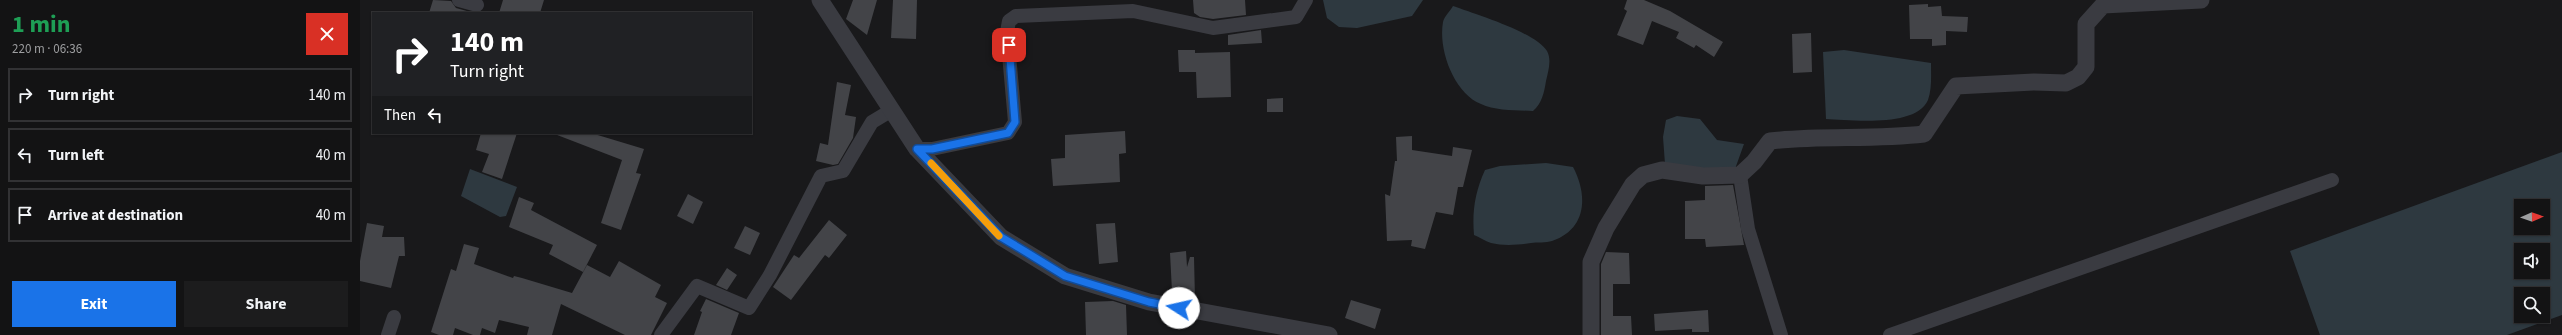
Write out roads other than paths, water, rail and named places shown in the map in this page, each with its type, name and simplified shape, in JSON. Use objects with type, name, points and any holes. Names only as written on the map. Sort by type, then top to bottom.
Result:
[{"type":"street","points":[[459,0],[477,5]]},
{"type":"street","points":[[820,0],[917,149],[1001,237],[1065,276],[1149,302],[1329,335]]},
{"type":"street","points":[[917,149],[932,149],[1008,133],[1015,122],[1007,32],[1009,21],[1016,16],[1133,11],[1213,28],[1296,17],[1306,0]]},
{"type":"street","points":[[1591,335],[1591,262],[1606,228],[1633,184],[1643,175],[1662,170],[1703,176],[1740,175],[1754,162],[1770,141],[1802,137],[1888,138],[1924,134],[1956,86],[2066,83],[2078,77],[2086,67],[2086,24],[2103,2],[2201,0]]},
{"type":"street","points":[[661,335],[697,286],[750,308],[770,275],[821,176],[843,171],[872,122],[892,110]]},
{"type":"street","points":[[1740,175],[1748,228],[1781,335]]},
{"type":"street","points":[[1890,335],[2332,180]]},
{"type":"street","points":[[388,335],[394,317]]}]
